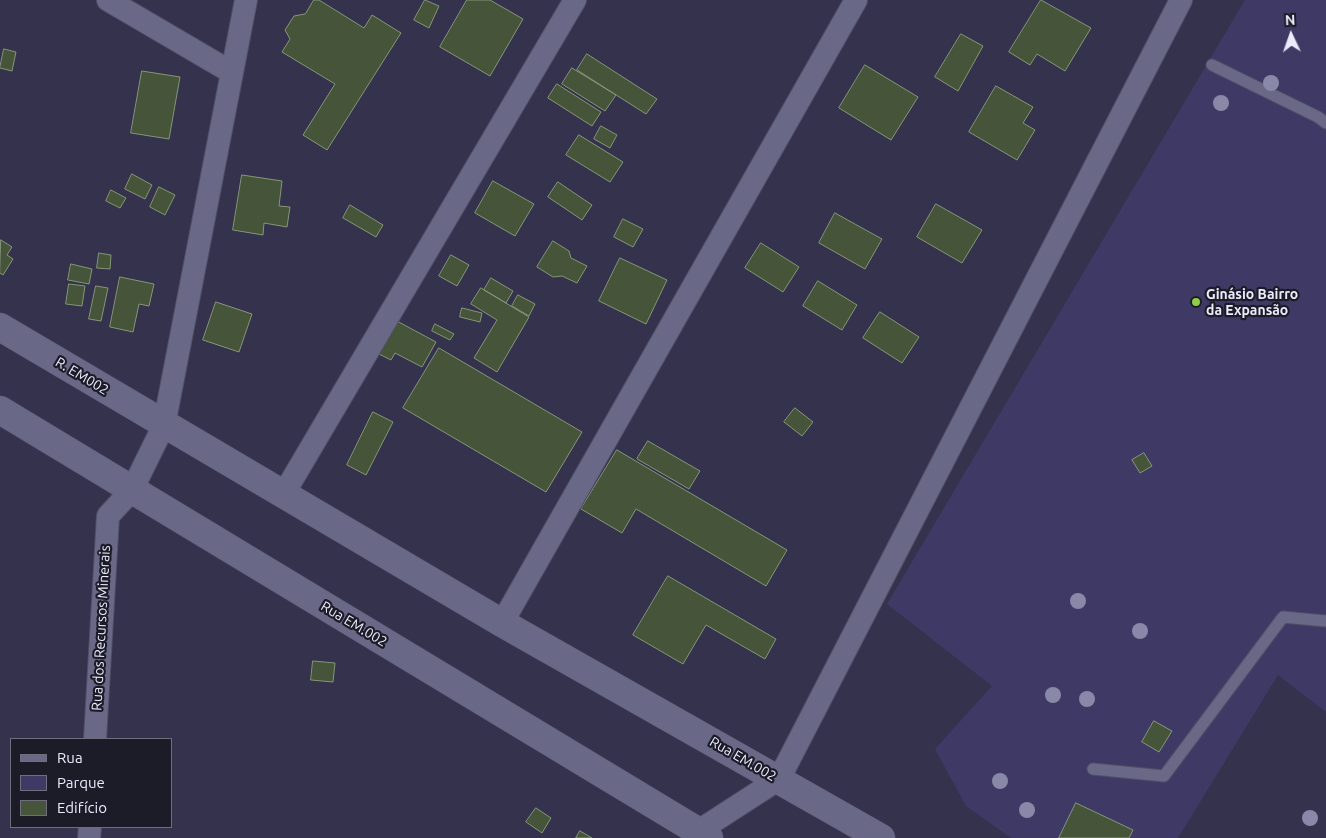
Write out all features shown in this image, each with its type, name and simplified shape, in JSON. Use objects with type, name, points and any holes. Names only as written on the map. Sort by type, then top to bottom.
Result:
[{"type":"street","points":[[108,0],[231,72]]},
{"type":"street","points":[[132,490],[164,425],[246,0]]},
{"type":"street","points":[[283,495],[575,0]]},
{"type":"street","points":[[502,623],[856,0]]},
{"type":"street","points":[[700,836],[779,779],[1181,0]]},
{"type":"street","name":"R. EM002","points":[[0,327],[164,425]]},
{"type":"street","name":"Rua EM.002","points":[[0,410],[700,836]]},
{"type":"street","name":"Rua EM.002","points":[[164,425],[502,623],[881,838]]},
{"type":"street","name":"Rua dos Recursos Minerais","points":[[95,738],[108,516],[132,490]]},
{"type":"lane","points":[[1212,65],[1318,117],[1326,123]]},
{"type":"lane","points":[[1094,768],[1164,776],[1283,617],[1326,621]]},
{"type":"green space","name":"Ginásio Bairro da Expansão","points":[[1245,0],[1326,0],[1326,712],[1278,675],[1178,838],[1011,838],[966,806],[935,749],[992,686],[887,604]]},
{"type":"building","points":[[314,0],[319,0],[364,28],[372,15],[401,33],[327,150],[303,135],[335,84],[282,52],[290,39],[285,30],[294,16],[305,14]]},
{"type":"building","points":[[425,0],[439,6],[429,28],[414,20]]},
{"type":"building","points":[[467,0],[490,0],[523,19],[490,76],[440,47]]},
{"type":"building","points":[[1041,0],[1091,28],[1065,71],[1037,54],[1030,65],[1009,52]]},
{"type":"building","points":[[961,34],[983,46],[958,91],[935,77]]},
{"type":"building","points":[[4,49],[16,52],[12,71],[0,68]]},
{"type":"building","points":[[587,54],[657,99],[646,114],[577,70]]},
{"type":"building","points":[[865,65],[918,97],[891,140],[839,108]]},
{"type":"building","points":[[572,68],[616,95],[605,111],[562,84]]},
{"type":"building","points":[[142,71],[180,77],[169,139],[131,133]]},
{"type":"building","points":[[557,84],[601,112],[592,126],[548,98]]},
{"type":"building","points":[[996,86],[1033,107],[1023,123],[1035,130],[1017,160],[969,132]]},
{"type":"building","points":[[601,126],[617,135],[610,148],[594,139]]},
{"type":"building","points":[[579,135],[623,162],[610,182],[566,155]]},
{"type":"building","points":[[132,174],[152,185],[145,199],[125,189]]},
{"type":"building","points":[[242,175],[282,181],[279,206],[290,207],[287,227],[264,223],[263,235],[233,230]]},
{"type":"building","points":[[493,181],[534,204],[515,236],[475,213]]},
{"type":"building","points":[[558,182],[592,205],[582,220],[548,197]]},
{"type":"building","points":[[159,187],[175,195],[165,215],[150,207]]},
{"type":"building","points":[[111,190],[126,198],[120,208],[106,201]]},
{"type":"building","points":[[936,204],[982,230],[962,263],[917,237]]},
{"type":"building","points":[[350,205],[383,225],[376,237],[343,218]]},
{"type":"building","points":[[835,213],[882,239],[865,269],[819,243]]},
{"type":"building","points":[[623,219],[643,229],[633,247],[614,237]]},
{"type":"building","points":[[1,240],[12,247],[7,255],[13,259],[3,275],[0,273]]},
{"type":"building","points":[[553,241],[569,251],[571,258],[587,266],[577,283],[562,276],[553,277],[537,267]]},
{"type":"building","points":[[761,243],[799,267],[783,292],[745,268]]},
{"type":"building","points":[[99,253],[111,255],[110,269],[97,268]]},
{"type":"building","points":[[451,255],[469,265],[457,286],[439,276]]},
{"type":"building","points":[[620,258],[667,280],[646,324],[599,301]]},
{"type":"building","points":[[71,264],[92,269],[89,284],[68,280]]},
{"type":"building","points":[[120,277],[154,284],[149,306],[139,304],[133,332],[110,327]]},
{"type":"building","points":[[491,278],[513,291],[506,303],[484,290]]},
{"type":"building","points":[[818,281],[857,305],[842,330],[803,306]]},
{"type":"building","points":[[69,284],[85,286],[82,306],[66,304]]},
{"type":"building","points":[[96,286],[108,288],[101,321],[89,319]]},
{"type":"building","points":[[481,288],[529,317],[497,372],[474,358],[497,320],[471,304]]},
{"type":"building","points":[[518,295],[535,304],[529,316],[512,306]]},
{"type":"building","points":[[216,302],[252,314],[239,352],[203,340]]},
{"type":"building","points":[[462,308],[482,313],[480,322],[460,317]]},
{"type":"building","points":[[880,312],[919,337],[902,363],[863,338]]},
{"type":"building","points":[[395,320],[436,342],[422,367],[395,353],[391,360],[377,353]]},
{"type":"building","points":[[435,324],[454,334],[450,340],[432,331]]},
{"type":"building","points":[[439,348],[582,432],[546,492],[403,408]]},
{"type":"building","points":[[795,408],[813,422],[802,436],[784,422]]},
{"type":"building","points":[[373,412],[393,422],[366,475],[347,465]]},
{"type":"building","points":[[648,441],[700,471],[689,489],[637,459]]},
{"type":"building","points":[[617,450],[787,550],[766,586],[636,509],[622,533],[581,509]]},
{"type":"building","points":[[1144,453],[1152,466],[1140,473],[1132,460]]},
{"type":"building","points":[[668,576],[776,639],[765,659],[706,625],[683,664],[633,635]]},
{"type":"building","points":[[313,661],[335,663],[333,682],[311,680]]},
{"type":"building","points":[[1154,721],[1172,731],[1159,752],[1142,742]]},
{"type":"building","points":[[1076,803],[1133,830],[1129,838],[1059,838]]},
{"type":"building","points":[[536,808],[551,818],[542,833],[526,822]]},
{"type":"building","points":[[580,831],[592,838],[576,838]]},
{"type":"place","name":"Ginásio Bairro da Expansão","points":[[1196,302]]}]
